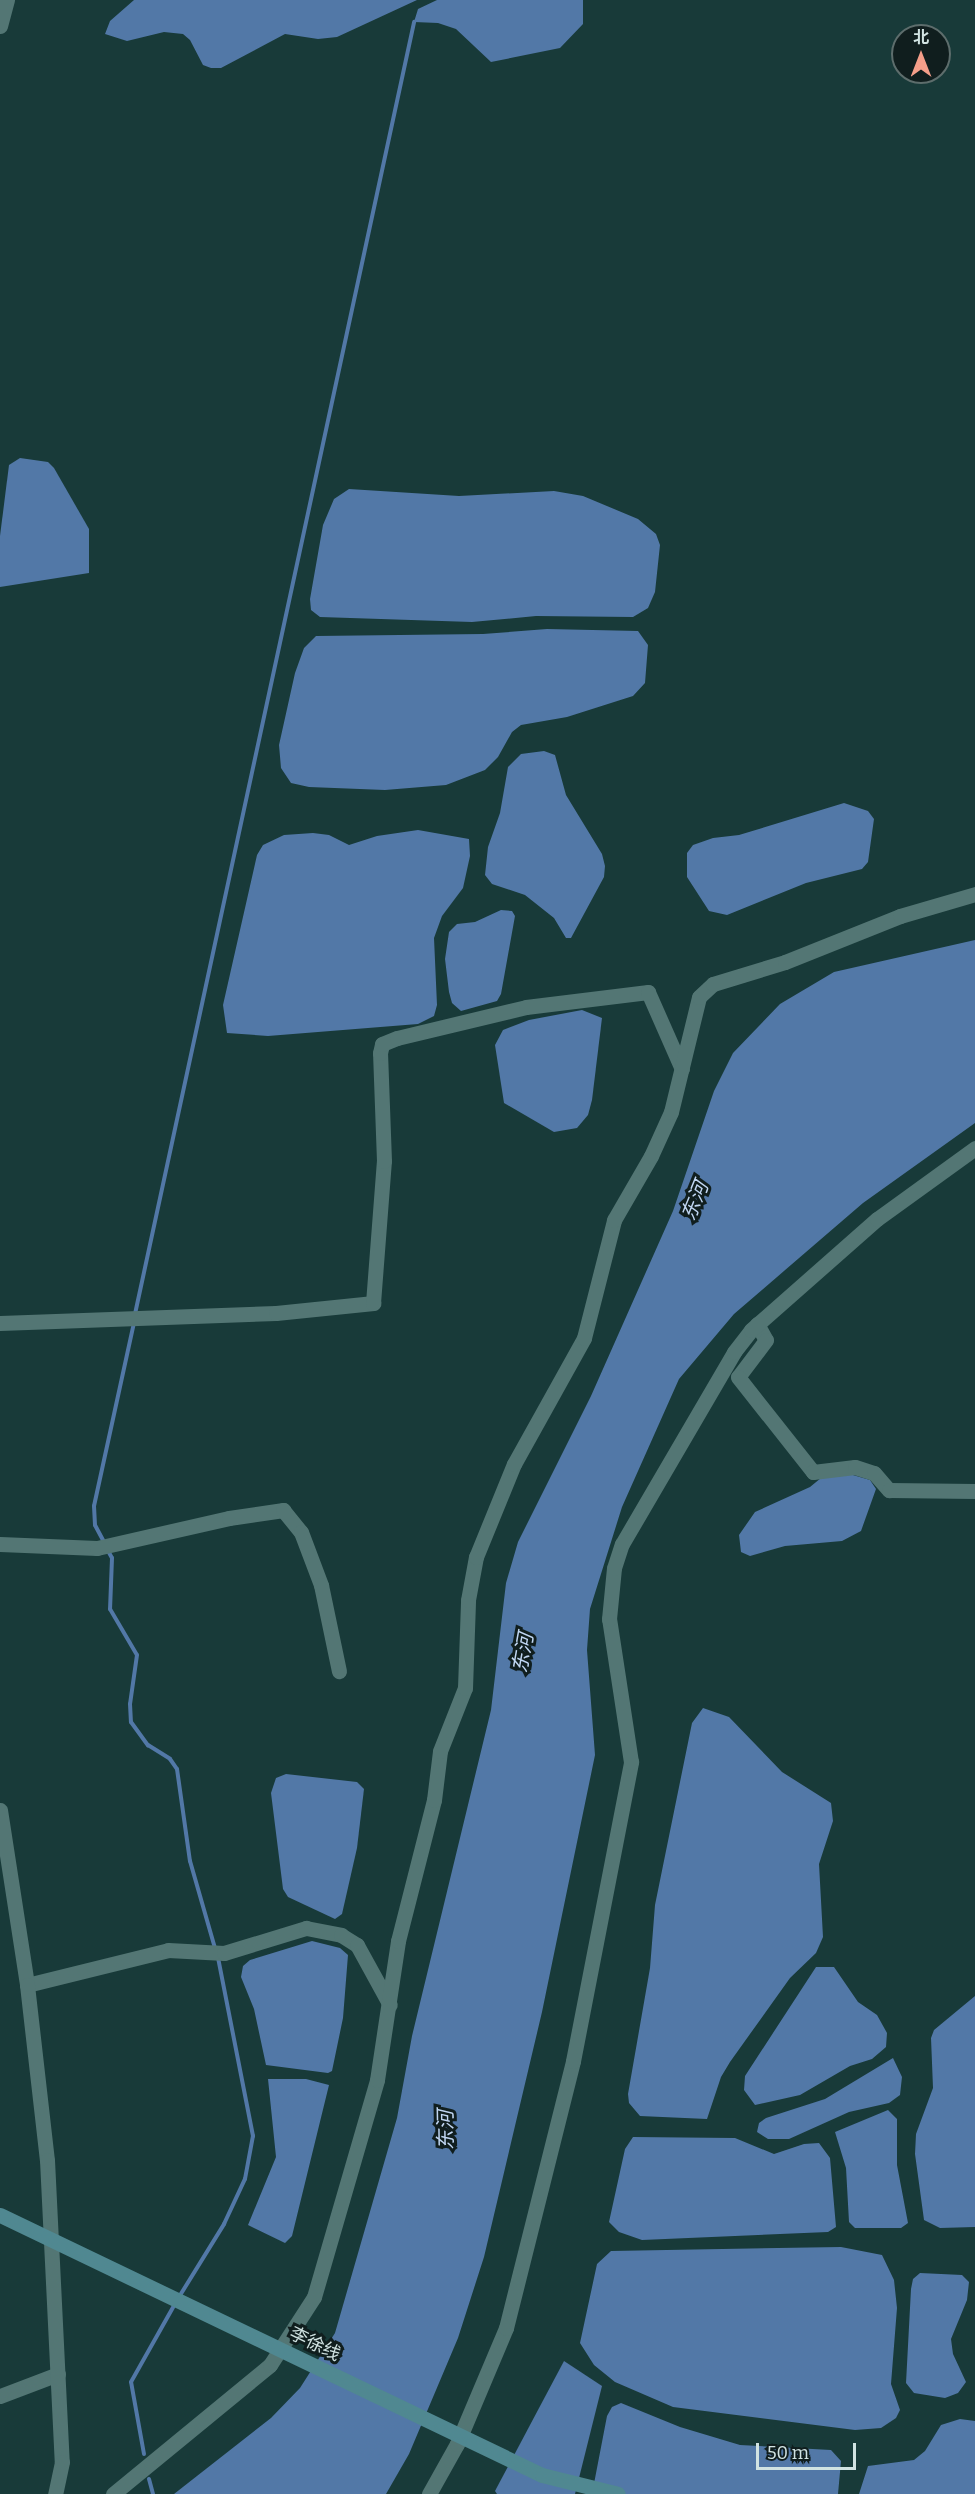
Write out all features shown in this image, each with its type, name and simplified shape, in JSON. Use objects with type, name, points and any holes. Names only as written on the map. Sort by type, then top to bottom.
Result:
[{"type":"main road","name":"李徐线","points":[[0,2215],[542,2475],[618,2494]]},
{"type":"street","points":[[0,26],[7,0]]},
{"type":"street","points":[[113,2494],[270,2365],[303,2316],[336,2229],[377,2080],[398,1941],[434,1800],[440,1750],[465,1688],[468,1600],[476,1557],[514,1464],[584,1338],[595,1306],[610,1231],[662,1135],[682,1069],[697,1004],[708,987],[785,962],[900,916],[975,894]]},
{"type":"street","points":[[0,1323],[276,1312],[372,1303],[384,1161],[382,1044],[526,1007],[648,992],[682,1069]]},
{"type":"street","points":[[429,2494],[469,2417],[512,2310],[573,2061],[631,1762],[628,1729],[610,1638],[614,1568],[638,1513],[734,1352],[757,1324],[877,1219],[975,1148]]},
{"type":"street","points":[[757,1324],[766,1340],[738,1377],[813,1472],[855,1467],[873,1473],[890,1490],[975,1491]]},
{"type":"street","points":[[0,1544],[106,1546],[277,1509],[288,1513],[301,1532],[321,1585],[339,1671]]},
{"type":"street","points":[[0,1810],[27,1985],[47,2160],[62,2462],[55,2494]]},
{"type":"street","points":[[27,1985],[168,1950],[224,1953],[306,1928],[333,1932],[363,1951],[390,2005]]},
{"type":"street","points":[[0,2396],[58,2373]]},
{"type":"water","points":[[134,0],[417,0],[337,37],[318,39],[285,34],[221,68],[211,68],[203,65],[190,40],[183,34],[164,32],[127,41],[105,34],[110,21]]},
{"type":"water","points":[[437,0],[583,0],[583,24],[560,48],[491,62],[456,29],[438,23],[414,22],[418,9]]},
{"type":"water","points":[[20,458],[48,462],[54,468],[89,529],[89,573],[0,587],[0,536],[9,465]]},
{"type":"water","points":[[349,489],[459,496],[554,491],[583,496],[638,519],[656,534],[660,545],[655,592],[648,608],[633,617],[536,616],[472,622],[320,617],[311,610],[310,599],[323,525],[334,499]]},
{"type":"water","points":[[547,629],[638,631],[648,645],[645,683],[633,696],[567,717],[521,725],[512,732],[498,757],[485,770],[446,785],[385,790],[309,787],[291,783],[281,768],[279,745],[295,673],[304,648],[316,636],[483,634]]},
{"type":"water","points":[[544,751],[555,755],[566,795],[602,854],[605,866],[604,877],[571,938],[566,938],[554,918],[525,895],[492,884],[485,875],[488,847],[500,813],[508,767],[521,754]]},
{"type":"water","points":[[844,803],[868,811],[874,819],[868,862],[862,869],[806,883],[727,915],[709,911],[687,877],[687,853],[693,845],[713,838],[739,835]]},
{"type":"water","points":[[418,830],[469,839],[470,856],[463,888],[442,916],[434,938],[437,1005],[434,1016],[418,1024],[268,1036],[227,1033],[223,1005],[257,855],[263,845],[284,835],[313,833],[329,835],[349,845],[377,836]]},
{"type":"water","points":[[501,910],[512,911],[515,916],[501,994],[497,1001],[461,1011],[452,1003],[449,992],[445,959],[449,932],[457,924],[475,922]]},
{"type":"water","name":"东河","points":[[975,940],[975,1123],[863,1203],[734,1314],[679,1379],[622,1507],[590,1609],[587,1650],[595,1755],[542,2012],[484,2257],[458,2338],[409,2454],[386,2494],[174,2494],[271,2418],[300,2388],[335,2333],[397,2118],[412,2036],[491,1710],[506,1583],[518,1542],[591,1396],[673,1211],[714,1091],[733,1053],[780,1004],[834,972]]},
{"type":"water","points":[[582,1010],[602,1018],[592,1100],[588,1115],[577,1128],[554,1132],[504,1103],[495,1045],[503,1030],[529,1020]]},
{"type":"water","points":[[846,1473],[870,1480],[876,1489],[861,1531],[842,1541],[785,1546],[750,1556],[741,1552],[739,1535],[755,1512],[810,1487],[821,1478]]},
{"type":"water","points":[[703,1708],[729,1717],[782,1772],[831,1803],[833,1821],[819,1864],[823,1937],[816,1953],[790,1978],[730,2062],[721,2077],[707,2119],[640,2116],[629,2103],[628,2094],[650,1968],[655,1905],[692,1723]]},
{"type":"water","points":[[286,1774],[357,1782],[364,1789],[357,1848],[342,1914],[335,1919],[288,1897],[283,1889],[271,1793],[276,1778]]},
{"type":"water","points":[[312,1941],[340,1948],[348,1955],[343,2018],[332,2071],[328,2073],[266,2065],[254,2009],[241,1977],[243,1966],[250,1960]]},
{"type":"water","points":[[816,1967],[834,1967],[858,2002],[877,2015],[887,2033],[886,2047],[872,2059],[850,2066],[800,2095],[755,2105],[744,2090],[745,2076]]},
{"type":"water","points":[[975,1996],[975,2227],[940,2228],[924,2220],[915,2154],[916,2134],[933,2088],[931,2038],[934,2030]]},
{"type":"water","points":[[893,2058],[902,2077],[900,2095],[889,2103],[849,2112],[789,2139],[768,2139],[757,2132],[759,2123],[766,2118],[825,2099]]},
{"type":"water","points":[[268,2079],[306,2079],[329,2085],[292,2236],[285,2243],[248,2225],[276,2157]]},
{"type":"water","points":[[888,2110],[897,2119],[897,2165],[908,2223],[901,2228],[855,2228],[849,2222],[846,2168],[835,2132]]},
{"type":"water","points":[[633,2137],[735,2138],[774,2154],[804,2144],[819,2143],[830,2158],[836,2227],[828,2232],[642,2240],[619,2232],[609,2222],[625,2149]]},
{"type":"water","points":[[841,2247],[882,2255],[894,2280],[897,2308],[891,2384],[900,2410],[896,2418],[881,2428],[855,2430],[673,2407],[615,2382],[594,2365],[580,2343],[597,2264],[611,2251]]},
{"type":"water","points":[[920,2273],[962,2275],[969,2282],[967,2300],[951,2339],[953,2354],[966,2382],[958,2393],[945,2398],[914,2393],[906,2383],[911,2289],[913,2279]]},
{"type":"water","points":[[564,2361],[602,2386],[575,2494],[497,2494],[495,2491]]},
{"type":"water","points":[[621,2403],[680,2427],[740,2445],[831,2450],[841,2461],[838,2494],[592,2494],[607,2416],[612,2407]]},
{"type":"water","points":[[960,2419],[975,2421],[975,2494],[859,2494],[868,2466],[914,2460],[925,2451],[941,2425]]},
{"type":"waterway","points":[[135,1314],[414,22]]},
{"type":"waterway","points":[[104,1542],[95,1525],[94,1506],[134,1322]]},
{"type":"waterway","points":[[107,1549],[112,1558],[110,1609],[137,1655],[130,1704],[131,1722],[148,1745],[170,1759],[177,1769],[190,1861],[215,1948]]},
{"type":"waterway","points":[[179,2297],[224,2224],[245,2179],[253,2136],[218,1958]]},
{"type":"waterway","points":[[144,2454],[131,2382],[175,2304]]},
{"type":"waterway","points":[[149,2479],[153,2494]]}]
